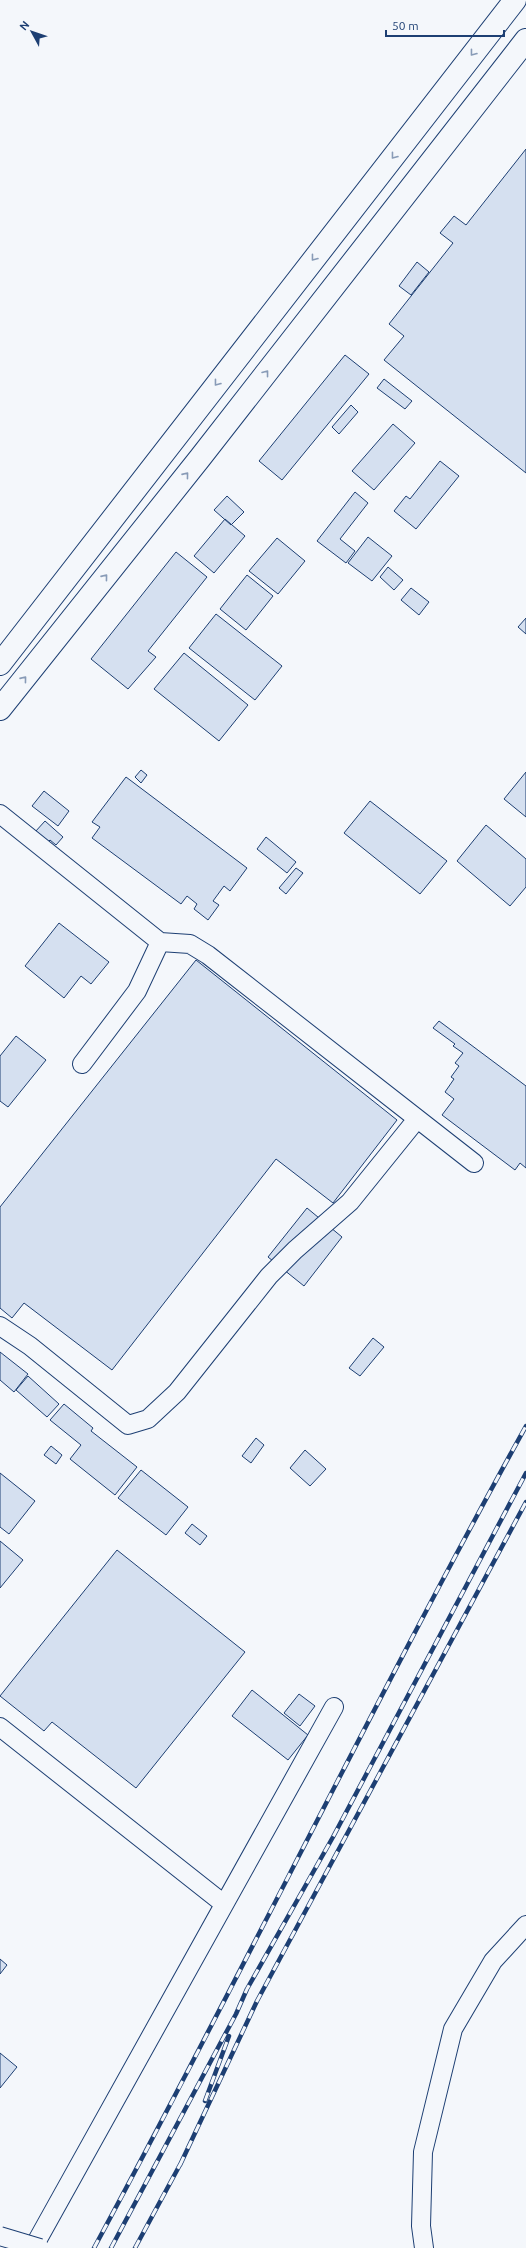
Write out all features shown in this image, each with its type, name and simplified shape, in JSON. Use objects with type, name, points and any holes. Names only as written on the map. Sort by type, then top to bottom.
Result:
[{"type":"highway","points":[[0,664],[514,0]]},
{"type":"highway","points":[[0,709],[200,458],[526,40]]},
{"type":"lane","points":[[0,814],[160,942],[190,944],[208,956],[474,1163]]},
{"type":"lane","points":[[82,1064],[137,991],[160,942]]},
{"type":"lane","points":[[0,1326],[30,1346],[128,1424],[148,1419],[177,1392],[269,1276],[295,1250],[350,1202],[417,1119]]},
{"type":"lane","points":[[33,2248],[334,1707]]},
{"type":"lane","points":[[0,1727],[224,1904]]},
{"type":"lane","points":[[424,2248],[421,2226],[423,2152],[452,2029],[493,1961],[526,1925]]},
{"type":"lane","points":[[0,2236],[40,2248]]},
{"type":"building","points":[[526,149],[526,473],[384,360],[404,336],[389,324],[453,243],[440,233],[454,216],[466,225]]},
{"type":"building","points":[[417,262],[429,272],[411,295],[399,286]]},
{"type":"building","points":[[345,355],[369,374],[282,480],[259,461]]},
{"type":"building","points":[[384,379],[412,401],[405,409],[377,388]]},
{"type":"building","points":[[351,405],[358,412],[339,434],[332,427]]},
{"type":"building","points":[[393,424],[415,443],[374,490],[352,471]]},
{"type":"building","points":[[440,461],[459,476],[416,529],[394,511],[406,496],[410,499]]},
{"type":"building","points":[[355,492],[368,503],[340,539],[355,551],[346,563],[317,541]]},
{"type":"building","points":[[227,496],[244,512],[231,525],[214,510]]},
{"type":"building","points":[[225,519],[245,536],[214,573],[194,556]]},
{"type":"building","points":[[368,537],[392,556],[372,581],[348,563]]},
{"type":"building","points":[[277,538],[305,561],[278,594],[249,571]]},
{"type":"building","points":[[176,552],[207,577],[148,651],[156,657],[128,689],[91,659]]},
{"type":"building","points":[[388,567],[403,580],[394,590],[380,577]]},
{"type":"building","points":[[247,575],[273,596],[246,630],[220,609]]},
{"type":"building","points":[[411,588],[429,602],[419,615],[401,600]]},
{"type":"building","points":[[216,614],[282,666],[255,700],[189,648]]},
{"type":"building","points":[[526,618],[526,634],[518,627]]},
{"type":"building","points":[[184,653],[248,705],[219,741],[154,689]]},
{"type":"building","points":[[141,770],[147,775],[141,783],[135,777]]},
{"type":"building","points":[[526,772],[526,817],[504,799]]},
{"type":"building","points":[[126,777],[247,868],[230,891],[224,886],[213,901],[219,905],[208,920],[194,909],[197,904],[187,896],[181,904],[92,838],[100,827],[92,822]]},
{"type":"building","points":[[44,791],[69,811],[58,826],[32,806]]},
{"type":"building","points":[[370,801],[447,861],[420,894],[344,833]]},
{"type":"building","points":[[45,821],[63,837],[56,845],[50,840],[47,843],[35,832]]},
{"type":"building","points":[[486,825],[526,859],[526,887],[510,906],[457,861]]},
{"type":"building","points":[[266,837],[296,862],[287,873],[257,849]]},
{"type":"building","points":[[296,868],[303,873],[286,894],[279,888]]},
{"type":"building","points":[[59,923],[109,962],[91,984],[81,976],[64,998],[25,966]]},
{"type":"building","points":[[196,960],[397,1120],[333,1203],[276,1159],[112,1370],[24,1303],[12,1318],[0,1308],[0,1207]]},
{"type":"building","points":[[439,1021],[526,1086],[526,1168],[520,1163],[515,1170],[442,1115],[454,1099],[445,1092],[454,1079],[451,1077],[459,1066],[455,1063],[463,1053],[453,1046],[455,1044],[433,1028]]},
{"type":"building","points":[[16,1036],[46,1060],[8,1107],[0,1101],[0,1056]]},
{"type":"building","points":[[307,1208],[342,1237],[304,1286],[268,1257]]},
{"type":"building","points":[[373,1338],[384,1347],[360,1376],[349,1368]]},
{"type":"building","points":[[0,1352],[28,1374],[14,1392],[0,1380]]},
{"type":"building","points":[[28,1376],[59,1404],[47,1417],[16,1390]]},
{"type":"building","points":[[64,1404],[93,1428],[91,1431],[137,1467],[115,1495],[70,1459],[81,1445],[50,1420]]},
{"type":"building","points":[[256,1438],[264,1445],[251,1463],[242,1456]]},
{"type":"building","points":[[51,1446],[62,1455],[56,1464],[44,1455]]},
{"type":"building","points":[[305,1450],[326,1469],[310,1486],[290,1468]]},
{"type":"building","points":[[141,1470],[188,1507],[166,1535],[118,1498]]},
{"type":"building","points":[[0,1473],[35,1501],[9,1534],[0,1527]]},
{"type":"building","points":[[192,1524],[207,1536],[200,1545],[185,1533]]},
{"type":"building","points":[[0,1541],[23,1560],[0,1588]]},
{"type":"building","points":[[117,1550],[245,1652],[136,1788],[52,1722],[44,1731],[0,1696]]},
{"type":"building","points":[[252,1690],[308,1735],[288,1760],[232,1716]]},
{"type":"building","points":[[299,1694],[315,1706],[300,1726],[284,1713]]},
{"type":"building","points":[[0,1959],[7,1965],[0,1974]]},
{"type":"building","points":[[0,2053],[17,2067],[0,2088]]},
{"type":"railway","points":[[94,2248],[149,2146],[362,1733],[470,1528],[526,1426]]},
{"type":"railway","points":[[111,2248],[236,2014],[247,1989],[333,1837],[526,1473]]},
{"type":"railway","points":[[180,2165],[257,2001],[526,1502]]},
{"type":"railway","points":[[205,2101],[229,2036]]},
{"type":"railway","points":[[135,2248],[182,2161]]}]
